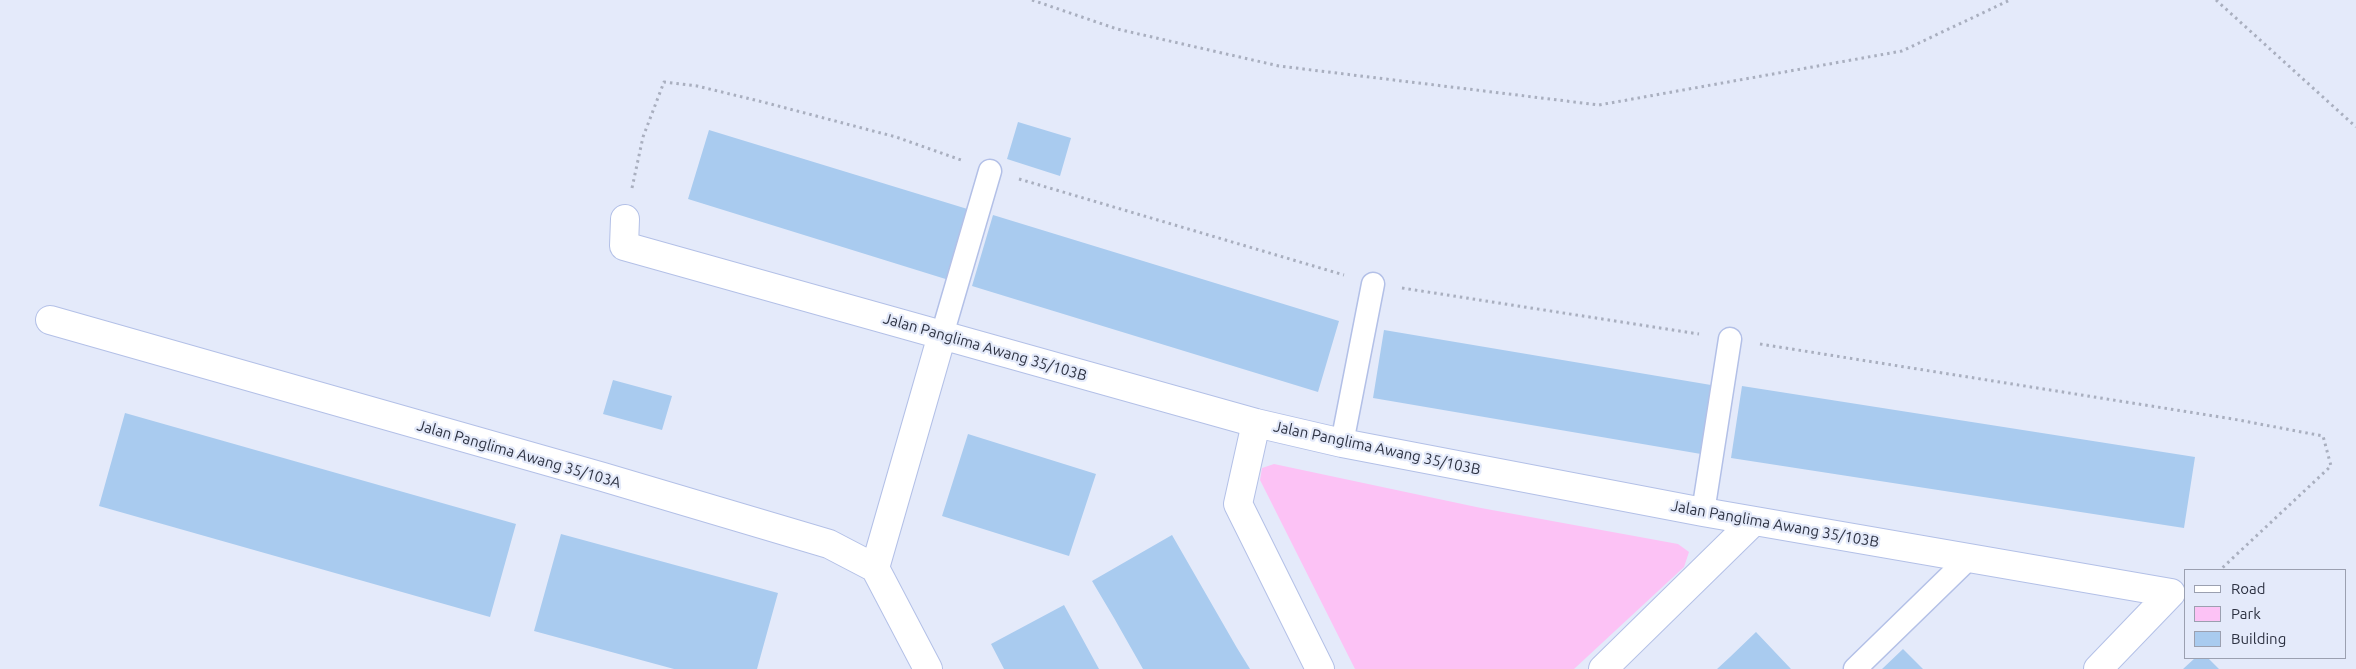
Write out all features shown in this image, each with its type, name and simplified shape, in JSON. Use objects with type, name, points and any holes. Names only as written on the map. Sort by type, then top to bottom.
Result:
[{"type":"street","name":"Jalan Panglima Awang 35/103B","points":[[625,219],[624,246],[1256,423],[1342,443],[1703,512],[2171,593],[2098,669]]},
{"type":"street","name":"Jalan Panglima Awang 35/103A","points":[[50,320],[603,477],[820,542],[875,568]]},
{"type":"street","points":[[928,669],[875,568],[942,335]]},
{"type":"street","points":[[1256,423],[1238,504],[1320,669]]},
{"type":"street","points":[[1603,669],[1754,521]]},
{"type":"lane","points":[[942,335],[990,170]]},
{"type":"lane","points":[[1342,443],[1373,284]]},
{"type":"lane","points":[[1703,512],[1730,339]]},
{"type":"lane","points":[[1855,669],[1969,558]]},
{"type":"path","points":[[1032,0],[1117,29],[1279,66],[1599,105],[1902,51],[2010,0]]},
{"type":"path","points":[[2216,0],[2356,128]]},
{"type":"path","points":[[625,219],[643,137],[664,82],[697,86],[896,137],[990,170],[1373,284],[2233,419],[2323,436],[2331,466],[2221,569]]},
{"type":"green space","points":[[1274,464],[1481,508],[1678,544],[1689,552],[1684,567],[1574,669],[1355,669],[1260,480],[1262,468]]},
{"type":"building","points":[[1018,122],[1071,138],[1060,176],[1007,159]]},
{"type":"building","points":[[709,130],[974,211],[952,281],[688,199]]},
{"type":"building","points":[[993,215],[1339,321],[1318,392],[972,286]]},
{"type":"building","points":[[1384,330],[1711,385],[1701,454],[1373,398]]},
{"type":"building","points":[[613,380],[672,396],[662,430],[603,414]]},
{"type":"building","points":[[1742,386],[2195,457],[2184,528],[1731,458]]},
{"type":"building","points":[[125,413],[516,524],[490,617],[99,506]]},
{"type":"building","points":[[968,434],[1096,474],[1069,556],[942,516]]},
{"type":"building","points":[[561,534],[778,593],[757,669],[674,669],[534,631]]},
{"type":"building","points":[[1172,535],[1250,669],[1143,669],[1092,581]]},
{"type":"building","points":[[1064,605],[1099,669],[1004,669],[991,644]]},
{"type":"building","points":[[1756,632],[1791,669],[1717,669],[1730,657]]},
{"type":"building","points":[[1903,649],[1923,669],[1882,669]]},
{"type":"building","points":[[2194,659],[2209,659],[2219,669],[2183,669]]}]
